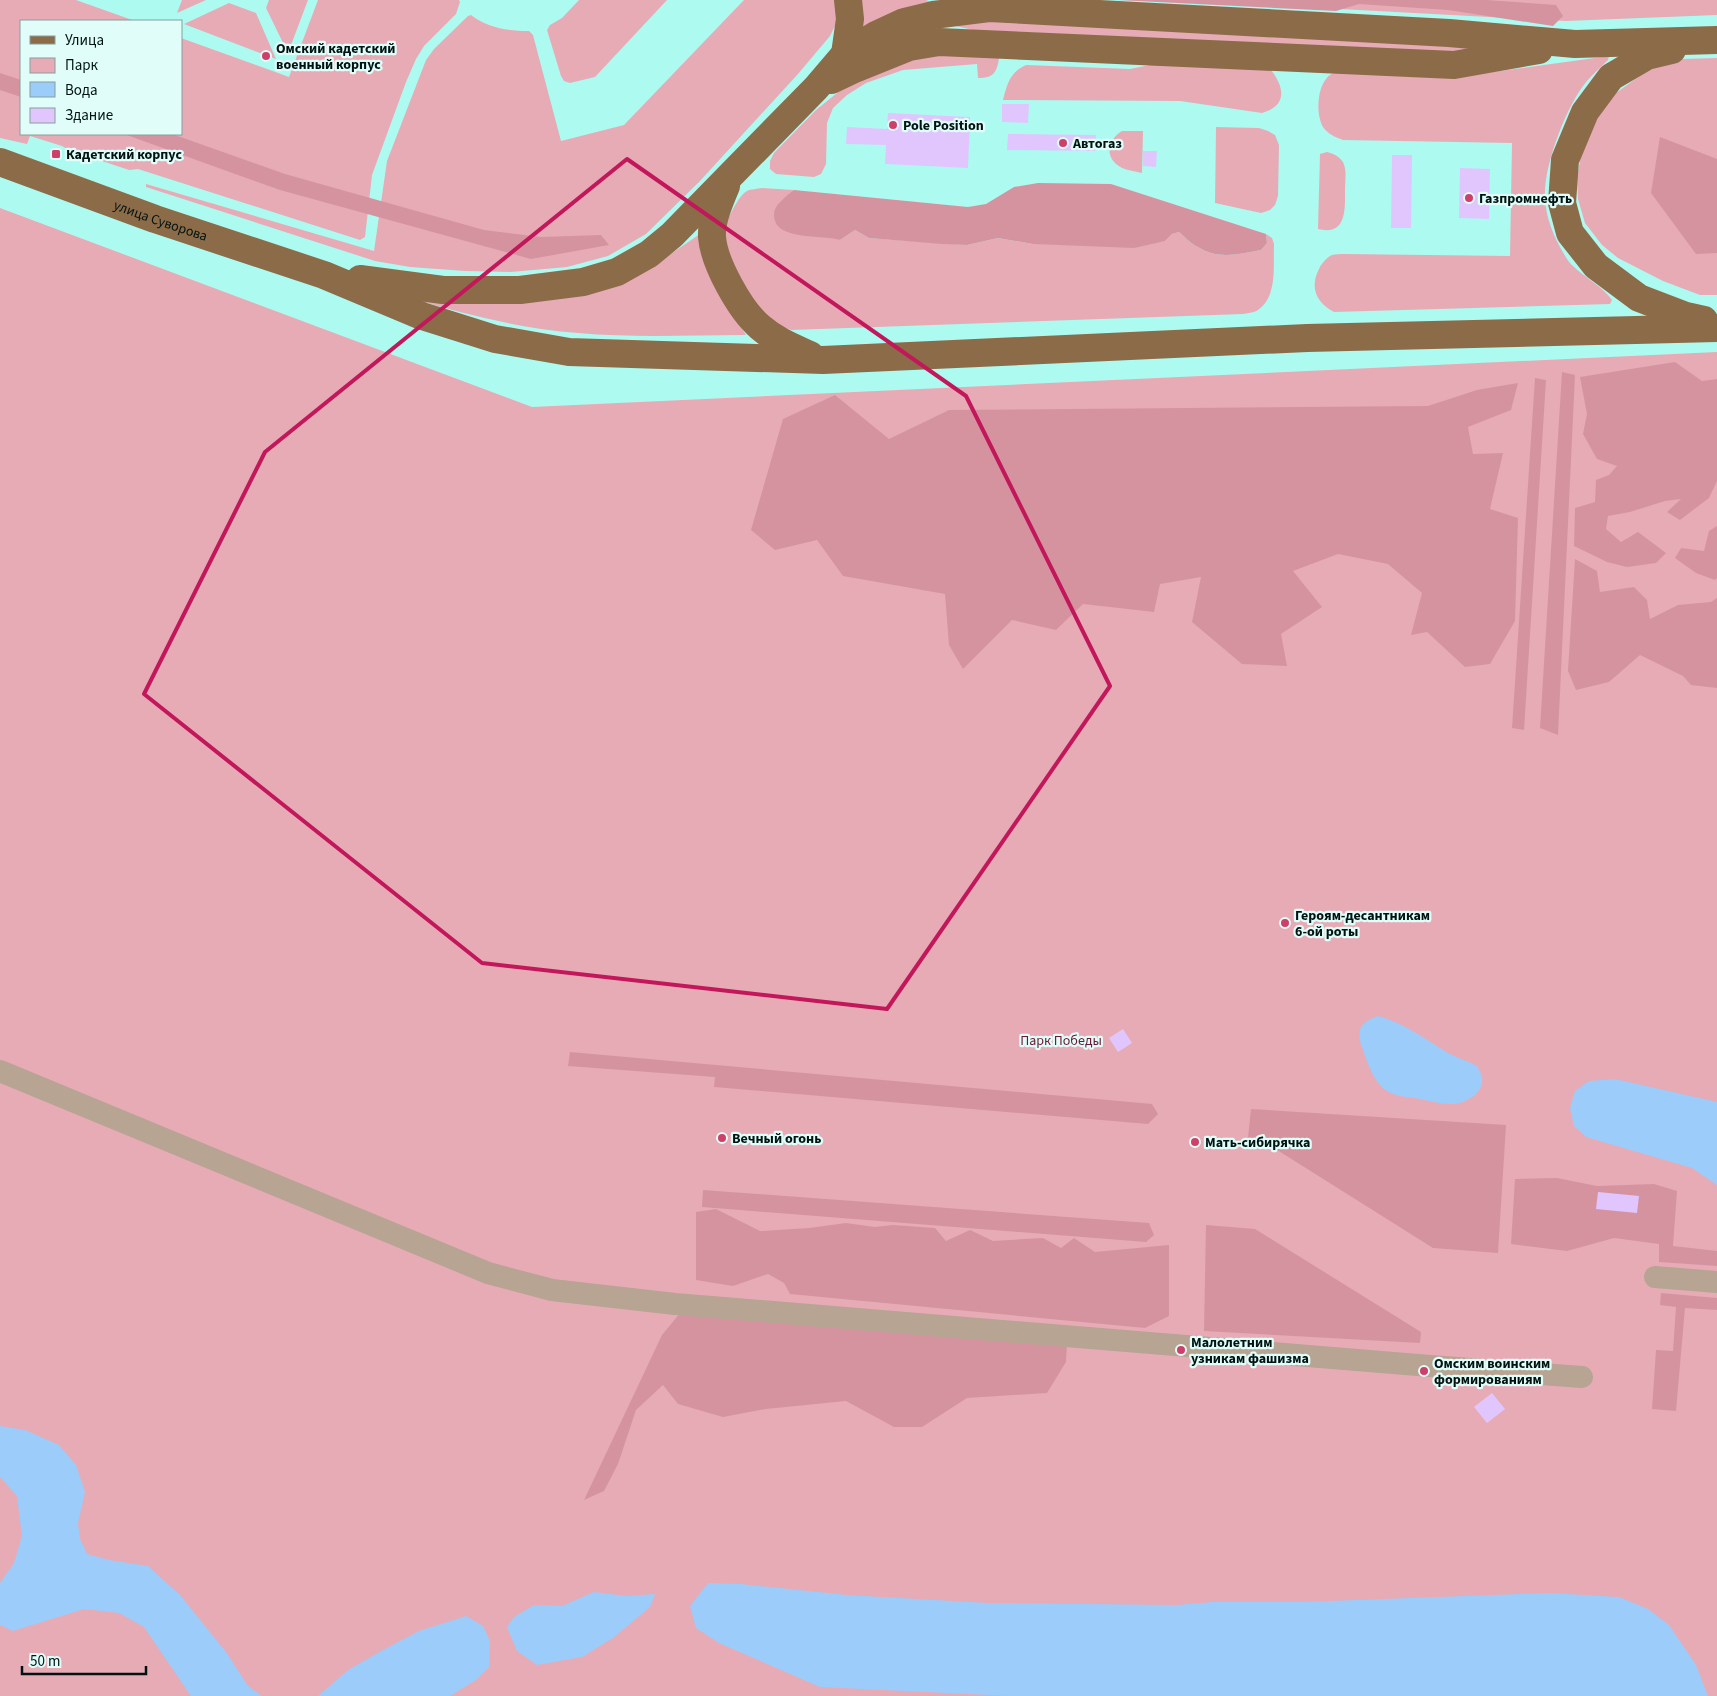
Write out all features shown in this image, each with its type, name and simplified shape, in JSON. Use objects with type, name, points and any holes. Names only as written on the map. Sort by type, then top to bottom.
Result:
[{"type":"main road","points":[[845,54],[850,19],[848,0]]},
{"type":"main road","points":[[960,0],[989,8]]},
{"type":"main road","points":[[324,275],[444,290],[520,290],[583,282],[617,272],[649,254],[672,236],[816,88],[845,54],[876,35],[904,22],[933,15],[989,8],[1439,33],[1575,44],[1713,40]]},
{"type":"main road","points":[[1713,40],[1648,56],[1611,77],[1585,112],[1564,160],[1562,203],[1570,233],[1596,266],[1639,298],[1686,316],[1717,324]]},
{"type":"main road","points":[[816,88],[852,70],[909,47],[939,42],[1454,65],[1575,44]]},
{"type":"main road","name":"улица Суворова","points":[[0,162],[155,219],[324,275]]},
{"type":"main road","points":[[730,176],[716,209],[712,237],[720,267],[734,296],[759,326],[784,344],[823,360]]},
{"type":"main road","points":[[324,275],[422,316],[495,339],[569,352],[823,360],[1307,338],[1717,328]]},
{"type":"street","points":[[0,1071],[488,1273],[552,1290],[715,1307],[1582,1377]]},
{"type":"street","points":[[1655,1277],[1717,1282]]},
{"type":"highlighted area","points":[[627,159],[966,396],[1110,686],[887,1009],[482,963],[144,694],[265,452]]},
{"type":"green space","points":[[0,0],[76,0],[132,20],[20,20],[20,135],[182,135],[182,38],[289,77],[318,0],[459,0],[460,2],[456,14],[424,46],[406,82],[372,175],[365,237],[360,240],[138,169],[129,170],[30,136],[27,144],[0,138]]},
{"type":"green space","points":[[182,0],[206,0],[177,13]]},
{"type":"green space","points":[[269,0],[308,0],[288,53],[266,8]]},
{"type":"green space","points":[[579,0],[667,0],[595,77],[570,83],[564,81],[561,76],[547,30],[550,25],[562,18]]},
{"type":"green space","points":[[744,0],[834,0],[838,14],[830,36],[798,74],[700,181],[646,234],[608,256],[567,267],[511,272],[410,267],[375,261],[146,187],[146,184],[374,251],[387,161],[426,60],[434,49],[468,16],[471,15],[491,26],[529,31],[533,35],[561,141],[624,125]]},
{"type":"green space","points":[[860,0],[926,0],[931,2],[861,35]]},
{"type":"green space","points":[[1170,0],[1717,0],[1717,15],[1566,21]]},
{"type":"green space","points":[[229,3],[256,13],[276,59],[184,24]]},
{"type":"green space","points":[[973,19],[1462,44],[1470,48],[1469,53],[973,30],[947,24]]},
{"type":"green space","points":[[986,52],[999,58],[997,67],[991,76],[978,78],[977,64],[903,70],[866,83],[847,95],[833,108],[827,123],[826,164],[821,174],[814,177],[776,174],[770,169],[770,161],[774,153],[816,110],[842,89],[897,62],[930,56]]},
{"type":"green space","points":[[1609,56],[1608,60],[1589,78],[1579,91],[1558,135],[1548,168],[1545,204],[1555,236],[1567,259],[1576,269],[1607,294],[1612,300],[1610,304],[1334,312],[1323,304],[1316,294],[1316,276],[1323,263],[1328,257],[1333,255],[1510,256],[1512,143],[1343,140],[1332,135],[1323,127],[1319,116],[1319,96],[1323,84],[1330,75],[1343,70],[1456,77]]},
{"type":"green space","points":[[1717,58],[1717,295],[1700,295],[1663,281],[1618,258],[1602,245],[1585,223],[1578,199],[1577,177],[1587,136],[1609,98],[1648,70],[1681,59]]},
{"type":"green space","points":[[1155,64],[1271,70],[1279,83],[1281,90],[1280,101],[1270,110],[1262,113],[1180,101],[1003,100],[1013,75],[1026,65],[1130,69]]},
{"type":"green space","points":[[1216,127],[1259,128],[1275,135],[1279,145],[1278,196],[1275,205],[1270,210],[1261,213],[1215,203]]},
{"type":"green space","points":[[1122,131],[1143,131],[1142,173],[1122,168],[1112,160],[1109,151],[1110,146],[1114,138]]},
{"type":"green space","points":[[1327,152],[1343,162],[1346,176],[1345,205],[1342,219],[1334,229],[1327,230],[1318,229],[1320,154]]},
{"type":"green space","points":[[762,188],[794,190],[780,202],[832,237],[840,240],[855,230],[869,238],[967,245],[998,238],[1033,244],[1165,241],[1172,234],[1179,232],[1193,244],[1206,251],[1213,254],[1229,255],[1261,250],[1267,243],[1266,234],[1272,238],[1274,244],[1272,289],[1269,297],[1258,310],[1243,314],[791,330],[768,316],[748,293],[733,266],[725,239],[725,227],[741,197],[747,191]]},
{"type":"green space","name":"Парк Победы","points":[[0,208],[532,407],[1717,352],[1717,1696],[0,1696]]},
{"type":"green space","points":[[700,234],[729,308],[746,335],[599,335],[557,331],[495,320],[414,299],[650,268]]},
{"type":"shaded area","points":[[1117,0],[1486,0],[1556,5],[1563,16],[1553,26],[1448,10],[1359,4],[1336,11]]},
{"type":"shaded area","points":[[0,73],[20,80],[20,97],[0,90]]},
{"type":"shaded area","points":[[127,135],[175,135],[285,174],[484,230],[541,237],[601,235],[609,245],[531,259],[280,190]]},
{"type":"shaded area","points":[[1660,137],[1717,159],[1717,253],[1696,254],[1651,193]]},
{"type":"shaded area","points":[[1038,183],[1111,184],[1266,234],[1267,243],[1261,250],[1221,255],[1213,254],[1193,244],[1179,232],[1172,234],[1165,241],[1134,248],[1033,244],[998,238],[967,245],[942,244],[869,238],[855,230],[840,240],[804,236],[785,231],[779,227],[774,216],[774,211],[779,203],[794,190],[968,207],[986,204],[1014,187]]},
{"type":"shaded area","points":[[1675,362],[1702,381],[1717,379],[1717,481],[1709,498],[1680,520],[1667,512],[1681,499],[1665,501],[1630,512],[1608,516],[1606,529],[1621,542],[1638,532],[1666,553],[1656,563],[1627,567],[1607,562],[1574,546],[1575,508],[1595,502],[1596,480],[1609,475],[1617,466],[1597,459],[1583,434],[1587,414],[1580,377]]},
{"type":"shaded area","points":[[1562,372],[1575,375],[1558,735],[1540,728]]},
{"type":"shaded area","points":[[1535,378],[1546,380],[1524,730],[1512,728]]},
{"type":"shaded area","points":[[1518,383],[1511,410],[1468,427],[1473,454],[1503,453],[1490,509],[1518,518],[1515,621],[1490,664],[1465,667],[1427,632],[1411,635],[1422,593],[1388,564],[1338,554],[1293,571],[1322,607],[1281,634],[1287,666],[1242,664],[1192,622],[1201,577],[1160,584],[1154,612],[1083,604],[1056,630],[1012,620],[963,669],[949,645],[945,594],[843,576],[817,540],[775,550],[751,530],[783,419],[835,395],[889,439],[949,410],[1428,406],[1477,390]]},
{"type":"shaded area","points":[[1717,526],[1717,578],[1715,580],[1696,573],[1675,558],[1681,548],[1704,551],[1709,531]]},
{"type":"shaded area","points":[[1575,559],[1597,571],[1600,592],[1634,587],[1647,600],[1650,619],[1678,605],[1711,602],[1717,598],[1717,688],[1691,685],[1683,676],[1640,655],[1609,682],[1576,690],[1568,671]]},
{"type":"shaded area","points":[[570,1052],[1152,1104],[1158,1114],[1148,1124],[714,1087],[715,1077],[568,1066]]},
{"type":"shaded area","points":[[1251,1109],[1506,1125],[1498,1253],[1433,1248],[1258,1138],[1248,1138]]},
{"type":"shaded area","points":[[1557,1178],[1597,1186],[1654,1184],[1677,1191],[1673,1246],[1717,1251],[1717,1266],[1659,1262],[1659,1244],[1614,1238],[1567,1251],[1511,1244],[1515,1179]]},
{"type":"shaded area","points":[[703,1190],[1149,1223],[1154,1235],[1146,1242],[702,1207]]},
{"type":"shaded area","points":[[716,1209],[760,1231],[809,1228],[846,1223],[875,1227],[893,1225],[935,1228],[946,1241],[970,1230],[993,1241],[1043,1238],[1061,1248],[1074,1238],[1095,1252],[1169,1245],[1169,1316],[1145,1328],[790,1294],[784,1283],[768,1274],[733,1286],[696,1280],[696,1212]]},
{"type":"shaded area","points":[[1206,1225],[1255,1229],[1421,1332],[1420,1343],[1204,1331]]},
{"type":"shaded area","points":[[1661,1293],[1717,1298],[1717,1310],[1685,1308],[1676,1411],[1652,1409],[1656,1350],[1673,1351],[1676,1307],[1660,1305]]},
{"type":"shaded area","points":[[681,1312],[1067,1343],[1066,1362],[1047,1393],[967,1398],[922,1427],[894,1427],[846,1401],[766,1409],[723,1417],[678,1404],[663,1385],[636,1410],[618,1464],[604,1491],[584,1500],[662,1335]]},
{"type":"water","points":[[1378,1016],[1406,1027],[1448,1053],[1477,1066],[1482,1077],[1482,1083],[1477,1093],[1467,1100],[1451,1104],[1399,1096],[1387,1091],[1378,1082],[1371,1070],[1359,1033],[1362,1026],[1368,1020]]},
{"type":"water","points":[[1615,1079],[1717,1102],[1717,1185],[1692,1168],[1586,1137],[1574,1126],[1570,1108],[1575,1091],[1589,1081]]},
{"type":"water","points":[[0,1426],[25,1430],[59,1445],[76,1465],[85,1492],[78,1523],[80,1539],[87,1554],[109,1560],[148,1566],[180,1595],[226,1652],[248,1686],[262,1696],[191,1696],[144,1627],[119,1613],[84,1609],[13,1631],[0,1625],[0,1583],[14,1563],[22,1536],[17,1496],[0,1477]]},
{"type":"water","points":[[708,1583],[741,1584],[847,1595],[988,1603],[1177,1605],[1213,1602],[1303,1602],[1549,1593],[1619,1597],[1648,1609],[1669,1625],[1696,1665],[1708,1696],[1012,1696],[820,1687],[719,1643],[696,1628],[690,1606]]},
{"type":"water","points":[[594,1592],[626,1596],[655,1594],[650,1607],[613,1638],[582,1657],[537,1665],[517,1651],[507,1627],[514,1617],[534,1605],[562,1606]]},
{"type":"water","points":[[466,1616],[483,1626],[490,1641],[489,1667],[476,1680],[450,1696],[318,1696],[348,1670],[383,1650],[419,1631]]},
{"type":"building","points":[[1002,104],[1029,104],[1028,123],[1002,122]]},
{"type":"building","points":[[888,113],[970,117],[968,168],[885,164],[886,145],[846,144],[847,127],[887,129]]},
{"type":"building","points":[[1008,134],[1096,135],[1095,151],[1007,150]]},
{"type":"building","points":[[1143,151],[1157,151],[1156,167],[1143,166]]},
{"type":"building","points":[[1392,155],[1412,155],[1411,228],[1391,228]]},
{"type":"building","points":[[1460,168],[1490,169],[1489,219],[1459,218]]},
{"type":"building","points":[[1123,1029],[1132,1043],[1118,1052],[1109,1038]]},
{"type":"building","points":[[1598,1192],[1639,1196],[1637,1213],[1596,1209]]},
{"type":"building","points":[[1492,1393],[1505,1409],[1487,1423],[1474,1407]]},
{"type":"place","name":"Омский кадетский военный корпус","points":[[266,56]]},
{"type":"place","name":"Pole Position","points":[[893,125]]},
{"type":"place","name":"Автогаз","points":[[1063,143]]},
{"type":"place","name":"Кадетский корпус","points":[[56,154]]},
{"type":"place","name":"Газпромнефть","points":[[1469,198]]},
{"type":"place","name":"Героям-десантникам 6-ой роты","points":[[1285,923]]},
{"type":"place","name":"Вечный огонь","points":[[722,1138]]},
{"type":"place","name":"Мать-сибирячка","points":[[1195,1142]]},
{"type":"place","name":"Малолетним узникам фашизма","points":[[1181,1350]]},
{"type":"place","name":"Омским воинским формированиям","points":[[1424,1371]]}]
